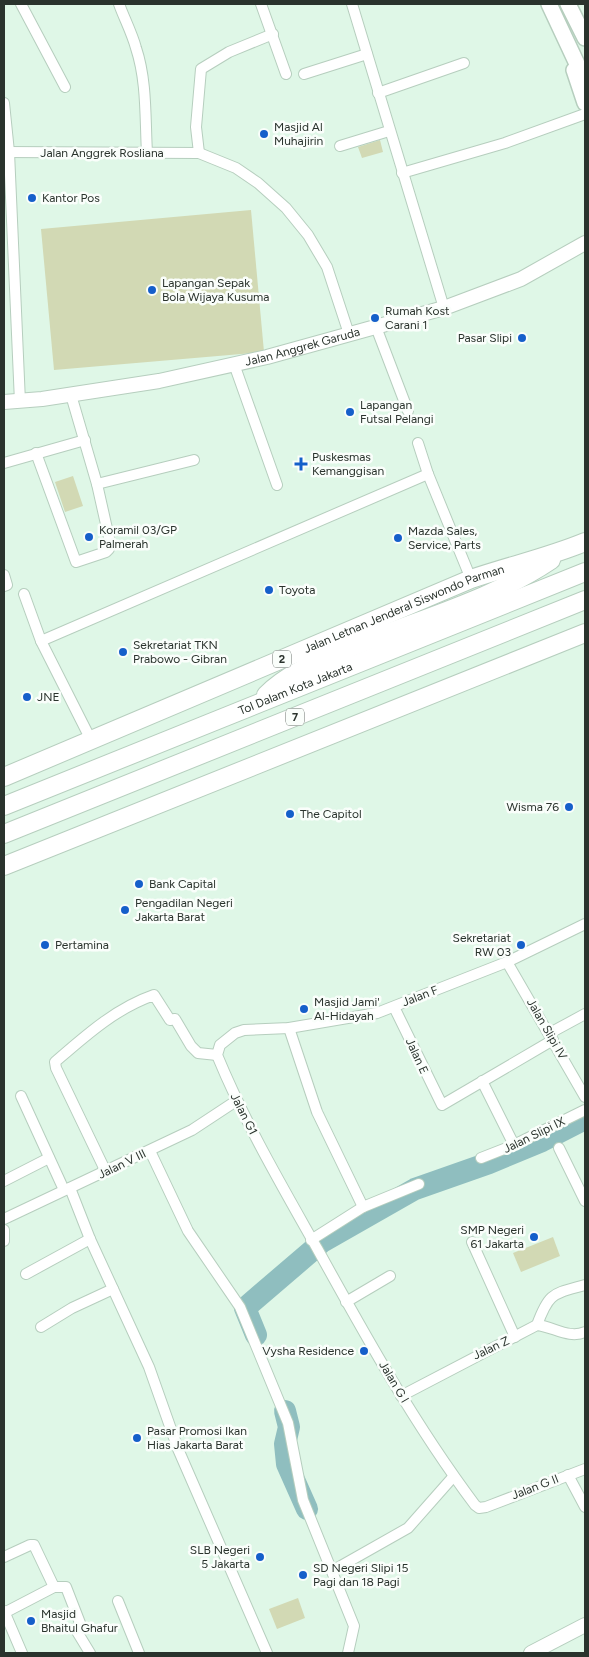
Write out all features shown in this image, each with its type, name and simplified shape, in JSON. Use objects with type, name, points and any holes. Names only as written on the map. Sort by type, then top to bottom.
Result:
[{"type":"highway","name":"Jalan Letnan Jenderal Siswondo Parman","points":[[4,777],[472,579],[514,564],[563,552],[585,542]]},
{"type":"highway","points":[[259,702],[278,683],[308,666],[516,580],[563,552]]},
{"type":"highway","name":"Tol Dalam Kota Jakarta","points":[[4,806],[585,572]]},
{"type":"highway","name":"Tol Dalam Kota Jakarta","points":[[4,834],[585,600]]},
{"type":"highway","points":[[4,866],[585,632]]},
{"type":"main road","points":[[549,4],[585,81]]},
{"type":"main road","points":[[568,4],[584,37]]},
{"type":"main road","points":[[564,33],[571,62],[585,102]]},
{"type":"street","points":[[21,4],[65,87]]},
{"type":"street","points":[[119,4],[137,48],[144,93],[146,153]]},
{"type":"street","points":[[261,4],[286,74]]},
{"type":"street","points":[[352,4],[444,308]]},
{"type":"street","points":[[200,153],[196,127],[201,69],[230,52],[273,34]]},
{"type":"street","points":[[304,74],[367,54]]},
{"type":"street","points":[[378,93],[464,63]]},
{"type":"street","points":[[4,103],[20,402]]},
{"type":"street","points":[[402,173],[505,143],[585,114]]},
{"type":"street","points":[[340,146],[389,131]]},
{"type":"street","name":"Jalan Anggrek Rosliana","points":[[6,152],[200,153],[236,168],[258,183],[286,208],[308,235],[326,267],[349,334]]},
{"type":"street","name":"Jalan Anggrek Garuda","points":[[4,402],[20,402],[159,381],[234,364],[349,334],[444,308],[521,279],[585,243]]},
{"type":"street","points":[[376,326],[408,411]]},
{"type":"street","points":[[234,364],[277,485]]},
{"type":"street","points":[[36,453],[76,562],[106,552],[109,549],[110,542],[97,484],[71,395]]},
{"type":"street","points":[[4,463],[85,440]]},
{"type":"street","points":[[418,443],[428,474],[472,579]]},
{"type":"street","points":[[97,484],[194,460]]},
{"type":"street","points":[[41,641],[428,474]]},
{"type":"street","points":[[24,594],[41,641],[91,740]]},
{"type":"street","name":"Jalan F","points":[[289,1028],[377,1013],[507,962],[585,924]]},
{"type":"street","name":"Jalan Slipi IV","points":[[507,962],[552,1036],[585,1097]]},
{"type":"street","points":[[106,1172],[56,1068],[55,1062],[103,1023],[132,1004],[154,995],[170,1020],[175,1019],[191,1046],[198,1052],[217,1055],[220,1045],[236,1033],[289,1028],[317,1112],[363,1207]]},
{"type":"street","name":"Jalan E","points":[[394,1006],[442,1105],[482,1081]]},
{"type":"street","points":[[514,1145],[482,1081],[585,1014]]},
{"type":"street","name":"Jalan G1","points":[[217,1055],[236,1101],[314,1245]]},
{"type":"street","points":[[21,1096],[49,1158],[67,1189],[149,1367],[178,1449],[267,1653]]},
{"type":"street","name":"Jalan V III","points":[[4,1219],[192,1130],[236,1101]]},
{"type":"street","name":"Jalan Slipi IX","points":[[481,1158],[514,1145],[585,1110]]},
{"type":"street","points":[[559,1148],[585,1201]]},
{"type":"street","points":[[150,1150],[188,1231],[240,1307],[288,1427],[303,1500],[354,1626],[348,1653]]},
{"type":"street","points":[[4,1181],[49,1158]]},
{"type":"street","points":[[314,1245],[363,1207],[420,1184]]},
{"type":"street","points":[[4,1230],[4,1241]]},
{"type":"street","points":[[26,1274],[90,1240]]},
{"type":"street","points":[[472,1242],[515,1337]]},
{"type":"street","name":"Jalan G I","points":[[314,1245],[401,1396],[453,1477],[476,1507],[486,1506]]},
{"type":"street","points":[[346,1302],[390,1276]]},
{"type":"street","points":[[585,1285],[554,1295],[548,1299],[537,1325],[550,1327],[568,1334],[578,1335],[585,1332]]},
{"type":"street","points":[[41,1327],[72,1308],[112,1290]]},
{"type":"street","name":"Jalan Z","points":[[401,1396],[464,1361],[537,1325]]},
{"type":"street","name":"Jalan G II","points":[[486,1506],[585,1468]]},
{"type":"street","points":[[568,1475],[585,1506]]},
{"type":"street","points":[[332,1571],[408,1528],[453,1477]]},
{"type":"street","points":[[4,1557],[34,1545],[54,1587]]},
{"type":"street","points":[[22,1653],[4,1612],[54,1587],[66,1587],[80,1624],[76,1630],[90,1653]]},
{"type":"street","points":[[118,1601],[139,1653]]},
{"type":"street","points":[[531,1653],[585,1625]]},
{"type":"green space","points":[[380,140],[383,152],[362,158],[358,147]]},
{"type":"green space","name":"Lapangan Sepak Bola Wijaya Kusuma","points":[[251,210],[264,352],[54,370],[41,229]]},
{"type":"green space","points":[[73,476],[83,506],[65,512],[55,482]]},
{"type":"green space","points":[[553,1237],[560,1256],[521,1272],[513,1253]]},
{"type":"green space","points":[[298,1598],[305,1618],[277,1629],[269,1609]]},
{"type":"waterway","points":[[256,1335],[245,1308],[322,1242],[415,1189],[489,1163],[542,1141],[585,1119]]},
{"type":"waterway","points":[[285,1411],[289,1427],[285,1444],[287,1464],[307,1509]]},
{"type":"place","name":"Masjid Al Muhajirin","points":[[264,134]]},
{"type":"place","name":"Kantor Pos","points":[[32,198]]},
{"type":"place","name":"Lapangan Sepak Bola Wijaya Kusuma","points":[[152,290]]},
{"type":"place","name":"Rumah Kost Carani 1","points":[[375,318]]},
{"type":"place","name":"Pasar Slipi","points":[[522,338]]},
{"type":"place","name":"Lapangan Futsal Pelangi","points":[[350,412]]},
{"type":"place","name":"Puskesmas Kemanggisan","points":[[301,464]]},
{"type":"place","name":"Koramil 03/GP Palmerah","points":[[89,537]]},
{"type":"place","name":"Mazda Sales, Service, Parts","points":[[398,538]]},
{"type":"place","name":"Toyota","points":[[269,590]]},
{"type":"place","name":"Sekretariat TKN Prabowo - Gibran","points":[[123,652]]},
{"type":"place","name":"JNE","points":[[27,697]]},
{"type":"place","name":"Wisma 76","points":[[569,807]]},
{"type":"place","name":"The Capitol","points":[[290,814]]},
{"type":"place","name":"Bank Capital","points":[[139,884]]},
{"type":"place","name":"Pengadilan Negeri Jakarta Barat","points":[[125,910]]},
{"type":"place","name":"Pertamina","points":[[45,945]]},
{"type":"place","name":"Sekretariat RW 03","points":[[521,945]]},
{"type":"place","name":"Masjid Jami' Al-Hidayah","points":[[304,1009]]},
{"type":"place","name":"SMP Negeri 61 Jakarta","points":[[534,1237]]},
{"type":"place","name":"Vysha Residence","points":[[364,1351]]},
{"type":"place","name":"Pasar Promosi Ikan Hias Jakarta Barat","points":[[137,1438]]},
{"type":"place","name":"SLB Negeri 5 Jakarta","points":[[260,1557]]},
{"type":"place","name":"SD Negeri Slipi 15 Pagi dan 18 Pagi","points":[[303,1575]]},
{"type":"place","name":"Masjid Bhaitul Ghafur","points":[[31,1621]]}]
